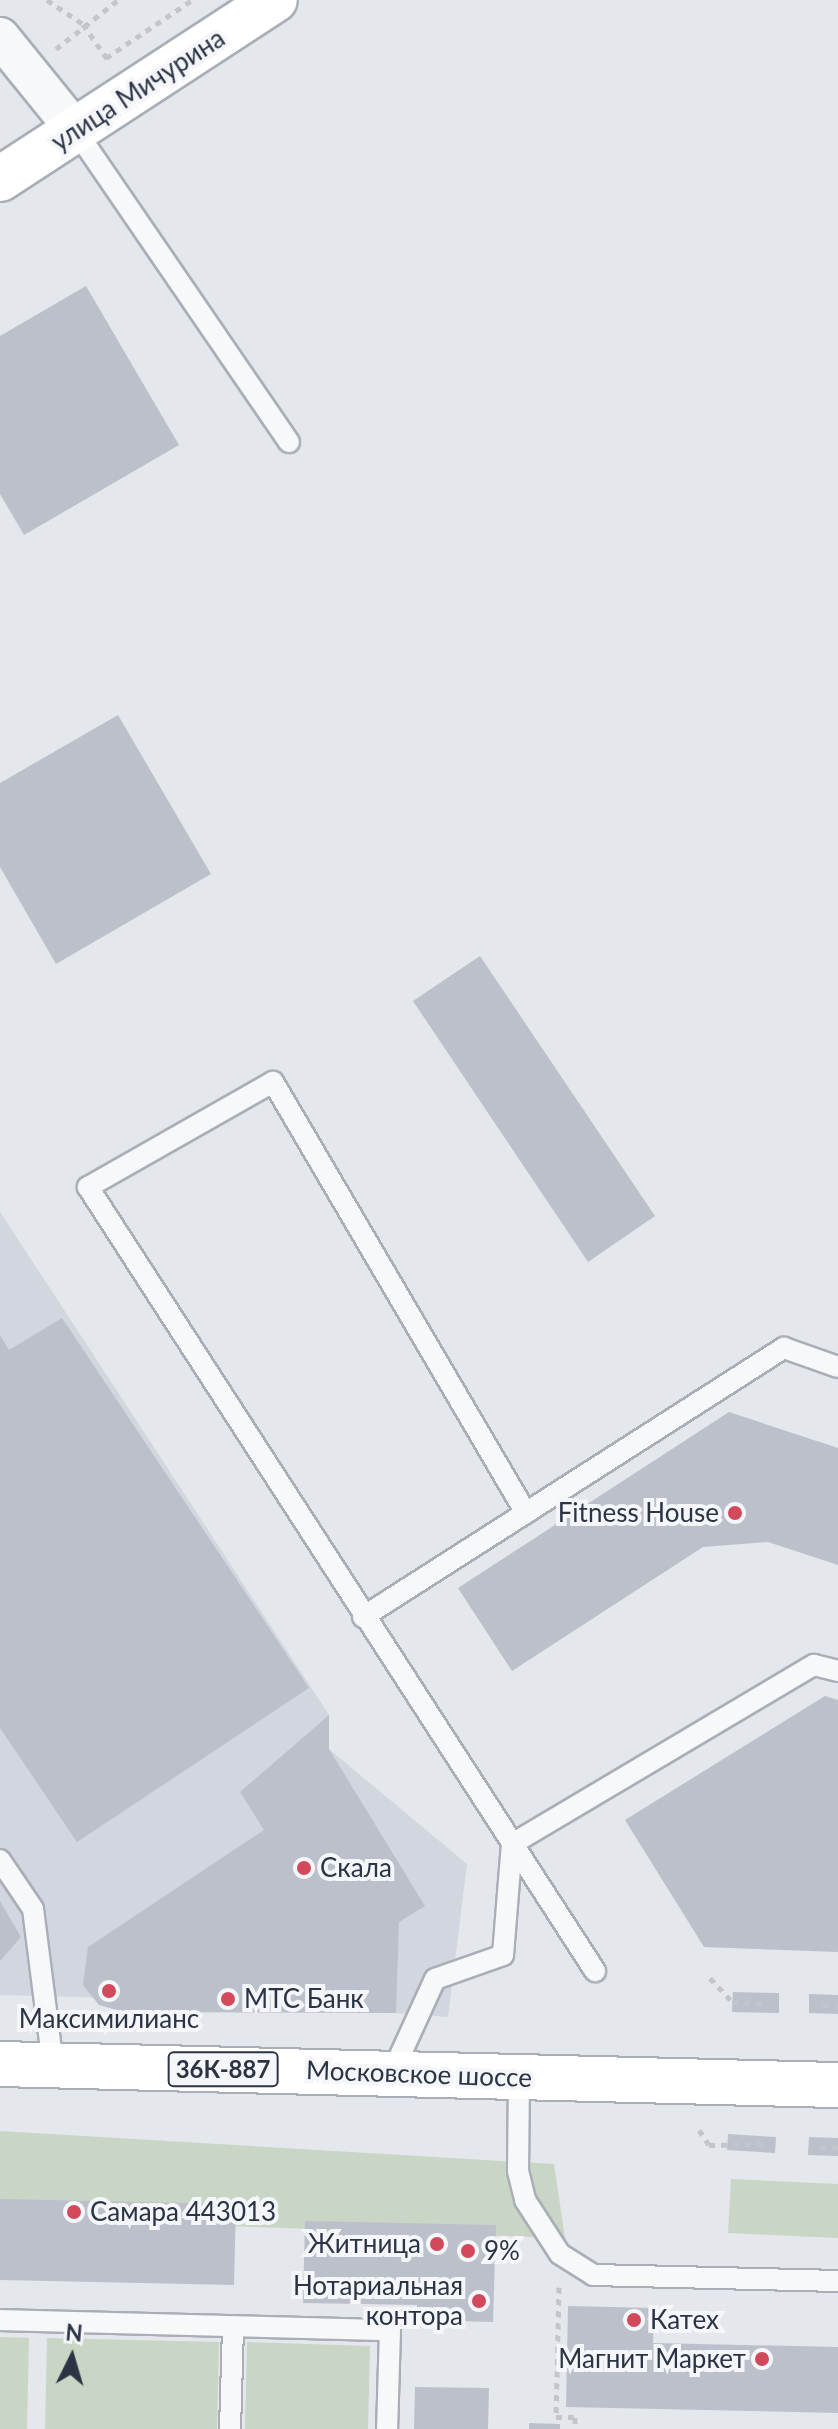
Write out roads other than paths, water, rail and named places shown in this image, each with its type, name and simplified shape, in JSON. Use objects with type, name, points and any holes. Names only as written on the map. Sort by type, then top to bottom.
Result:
[{"type":"main road","name":"улица Мичурина","points":[[0,179],[275,0]]},
{"type":"main road","name":"Московское шоссе","points":[[0,2064],[838,2085]]},
{"type":"street","points":[[0,37],[76,131]]},
{"type":"lane","points":[[76,131],[289,442]]},
{"type":"lane","points":[[526,1513],[273,1082],[88,1187],[363,1617],[595,1971]]},
{"type":"lane","points":[[363,1617],[784,1348],[838,1367]]},
{"type":"lane","points":[[512,1844],[814,1665],[838,1671]]},
{"type":"lane","points":[[392,2073],[435,1979],[503,1955],[512,1844]]},
{"type":"lane","points":[[0,1860],[33,1909],[53,2065]]},
{"type":"lane","points":[[519,2077],[518,2171],[525,2200],[560,2254],[593,2275],[838,2281]]},
{"type":"lane","points":[[0,2320],[390,2330],[387,2429]]},
{"type":"lane","points":[[230,2429],[233,2327]]},
{"type":"place","name":"Fitness House","points":[[735,1513]]},
{"type":"place","name":"Скала","points":[[304,1868]]},
{"type":"place","name":"Максимилианс","points":[[109,1991]]},
{"type":"place","name":"МТС Банк","points":[[228,1999]]},
{"type":"place","name":"Самара 443013","points":[[74,2212]]},
{"type":"place","name":"Житница","points":[[437,2244]]},
{"type":"place","name":"9%","points":[[468,2251]]},
{"type":"place","name":"Нотариальная контора","points":[[479,2301]]},
{"type":"place","name":"Катех","points":[[634,2320]]},
{"type":"place","name":"Магнит Маркет","points":[[762,2359]]}]
